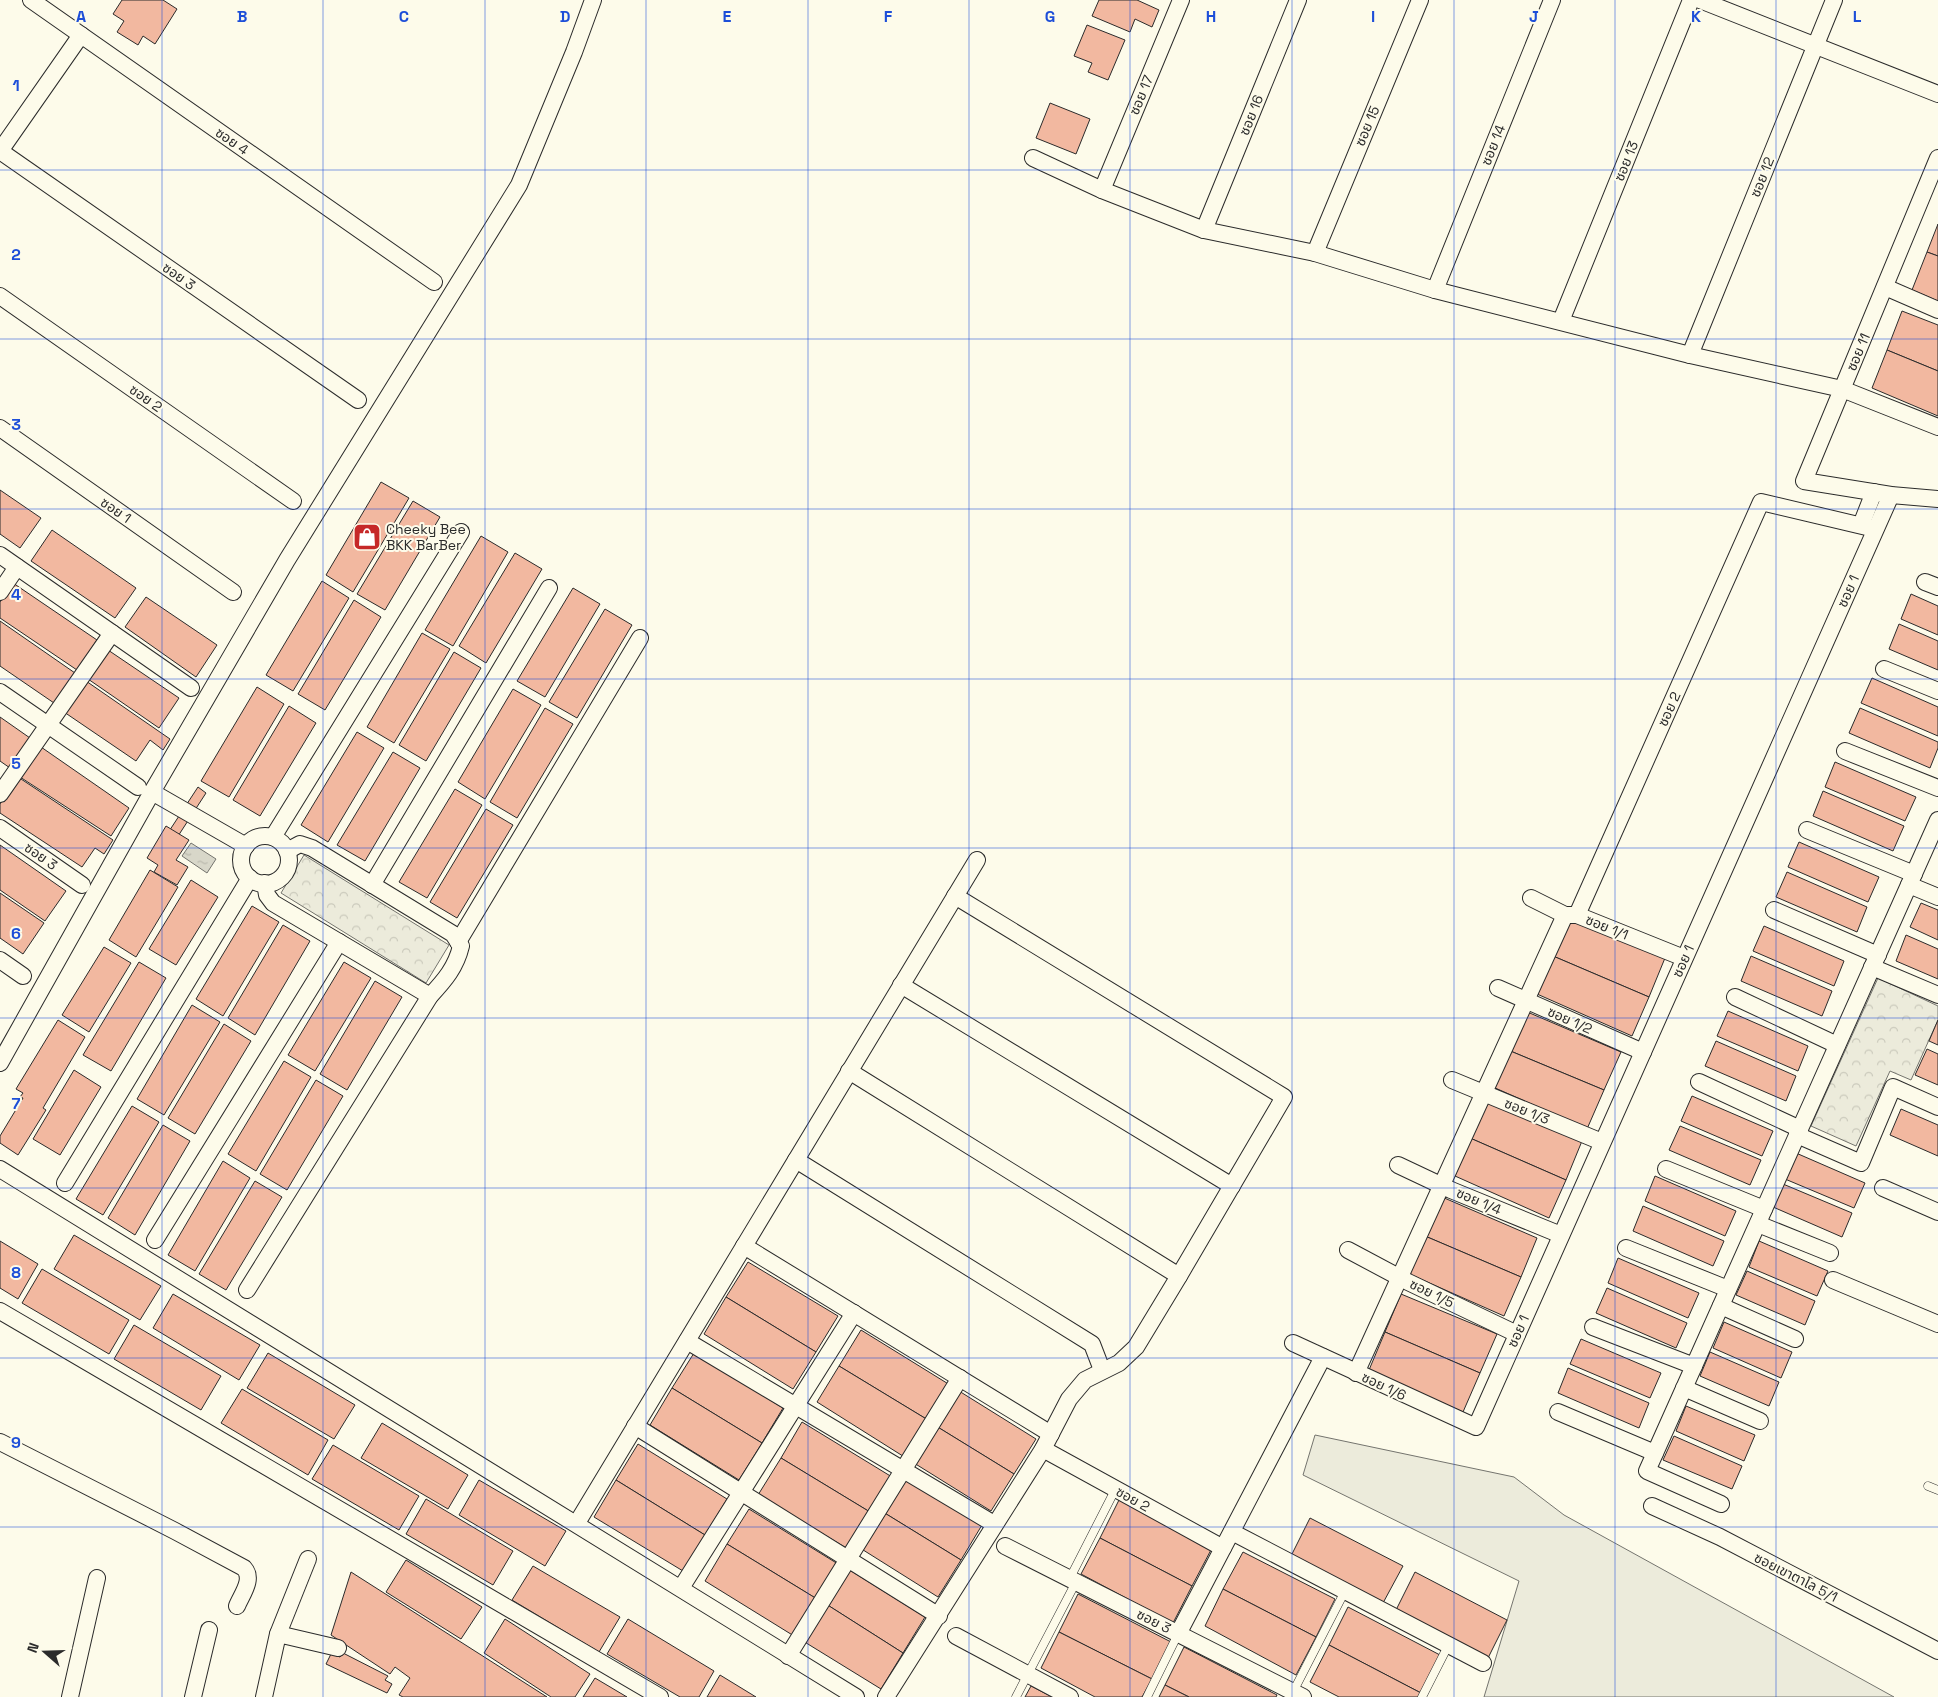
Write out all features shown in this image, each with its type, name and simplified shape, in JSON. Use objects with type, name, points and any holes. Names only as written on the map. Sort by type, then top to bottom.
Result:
[{"type":"street","name":"ซอย 4","points":[[31,0],[434,282]]},
{"type":"street","points":[[0,1063],[145,789],[519,184],[574,52],[593,0]]},
{"type":"street","name":"ซอย 17","points":[[1102,190],[1181,0]]},
{"type":"street","name":"ซอย 16","points":[[1204,230],[1298,0]]},
{"type":"street","name":"ซอย 15","points":[[1315,253],[1420,0]]},
{"type":"street","name":"ซอย 14","points":[[1435,290],[1552,0]]},
{"type":"street","name":"ซอย 13","points":[[1561,321],[1691,0]]},
{"type":"street","points":[[1700,0],[1938,94]]},
{"type":"street","name":"ซอย 12","points":[[1690,355],[1834,0]]},
{"type":"street","points":[[0,151],[81,35]]},
{"type":"street","name":"ซอย 3","points":[[0,151],[358,400]]},
{"type":"street","points":[[1033,158],[1102,190],[1204,230],[1315,253],[1435,290],[1690,355],[1842,389],[1938,428]]},
{"type":"street","name":"ซอย 11","points":[[1874,492],[1804,481],[1884,287],[1931,194],[1938,158]]},
{"type":"street","points":[[1884,287],[1938,310]]},
{"type":"street","name":"ซอย 2","points":[[0,296],[293,501]]},
{"type":"street","name":"ซอย 1","points":[[0,428],[233,592]]},
{"type":"street","points":[[1874,492],[1938,498]]},
{"type":"street","name":"ซอย 1","points":[[1868,527],[1874,492]]},
{"type":"street","name":"ซอย 1","points":[[1476,1427],[1684,958],[1868,527],[1891,495]]},
{"type":"street","name":"ซอย 2","points":[[1356,1373],[1526,1001],[1571,915],[1761,502],[1868,527]]},
{"type":"street","points":[[273,837],[461,532]]},
{"type":"street","points":[[0,555],[191,688]]},
{"type":"street","points":[[0,592],[18,567]]},
{"type":"street","points":[[372,885],[549,588]]},
{"type":"street","points":[[0,794],[112,633]]},
{"type":"street","points":[[458,942],[640,638]]},
{"type":"street","points":[[1884,669],[1938,691]]},
{"type":"street","points":[[0,692],[145,789],[246,846]]},
{"type":"street","points":[[1845,751],[1938,788]]},
{"type":"street","points":[[1722,1504],[1647,1471],[1938,820]]},
{"type":"street","name":"ซอย 3","points":[[0,828],[82,885]]},
{"type":"street","points":[[1807,830],[1911,880],[1938,897]]},
{"type":"street","points":[[258,881],[272,882],[285,873],[289,858],[287,851],[283,844],[273,837],[262,836],[255,838],[246,846],[242,857],[242,865],[258,881],[273,902],[430,996]]},
{"type":"street","points":[[247,1290],[430,996],[448,977],[458,959],[461,946],[453,934],[312,848],[300,844],[287,851]]},
{"type":"street","points":[[577,1523],[976,860]]},
{"type":"street","points":[[65,1183],[258,881]]},
{"type":"street","points":[[886,1697],[1043,1449],[1070,1398],[1085,1380],[1119,1362],[1136,1347],[1284,1097],[955,896]]},
{"type":"street","name":"ซอย 1/1","points":[[1531,898],[1684,958]]},
{"type":"street","points":[[1774,910],[1938,995]]},
{"type":"street","points":[[155,1240],[339,942]]},
{"type":"street","points":[[0,960],[23,976]]},
{"type":"street","points":[[901,985],[1232,1186]]},
{"type":"street","name":"ซอย 1/2","points":[[1498,988],[1642,1052]]},
{"type":"street","points":[[1735,997],[1837,1045]]},
{"type":"street","points":[[849,1071],[1179,1276]]},
{"type":"street","name":"ซอย 1/3","points":[[1452,1080],[1602,1142]]},
{"type":"street","points":[[1699,1082],[1861,1162],[1894,1087],[1938,1107]]},
{"type":"street","points":[[796,1160],[1092,1344],[1102,1370]]},
{"type":"street","name":"ซอย 1/4","points":[[1398,1165],[1442,1186],[1561,1236]]},
{"type":"street","points":[[0,1169],[577,1523],[856,1697]]},
{"type":"street","points":[[1666,1169],[1830,1253]]},
{"type":"street","points":[[1883,1188],[1938,1212]]},
{"type":"street","points":[[744,1246],[1051,1434]]},
{"type":"street","points":[[1626,1248],[1728,1288]]},
{"type":"street","name":"ซอย 1/5","points":[[1348,1250],[1517,1334]]},
{"type":"street","points":[[1833,1280],[1938,1324]]},
{"type":"street","points":[[1721,1306],[1795,1340]]},
{"type":"street","points":[[0,1311],[660,1697]]},
{"type":"street","points":[[681,1588],[854,1313]]},
{"type":"street","points":[[1593,1327],[1694,1366]]},
{"type":"street","points":[[687,1341],[994,1524]]},
{"type":"street","name":"ซอย 1/6","points":[[1293,1344],[1476,1427]]},
{"type":"street","points":[[1178,1634],[1323,1358]]},
{"type":"street","points":[[788,1656],[960,1378]]},
{"type":"street","points":[[1684,1388],[1760,1421]]},
{"type":"street","points":[[1558,1412],[1655,1453]]},
{"type":"street","points":[[635,1426],[939,1616]]},
{"type":"street","points":[[0,1442],[244,1568],[248,1573],[249,1580],[237,1606]]},
{"type":"street","name":"ซอย 2","points":[[1043,1449],[1223,1548]]},
{"type":"street","name":"ซอยเขาตาโล 5/1","points":[[1652,1506],[1720,1538],[1938,1651]]},
{"type":"street","points":[[1232,1532],[1483,1663]]},
{"type":"street","name":"ซอย 3","points":[[1005,1546],[1289,1692]]},
{"type":"street","points":[[264,1697],[278,1634],[308,1558]]},
{"type":"street","points":[[70,1697],[97,1578]]},
{"type":"street","points":[[193,1697],[209,1630]]},
{"type":"street","points":[[278,1634],[338,1648]]},
{"type":"street","points":[[956,1636],[1070,1697]]},
{"type":"lane","points":[[1928,1486],[1938,1490]]},
{"type":"lane","points":[[1016,1697],[1115,1490]]},
{"type":"lane","points":[[1289,1692],[1345,1591]]},
{"type":"lane","points":[[1147,1697],[1178,1634]]},
{"type":"lane","points":[[1422,1697],[1449,1644]]},
{"type":"green space","points":[[304,855],[449,945],[426,983],[281,893]]},
{"type":"green space","points":[[1878,978],[1938,1006],[1938,1020],[1911,1080],[1890,1071],[1856,1146],[1811,1126]]},
{"type":"green space","points":[[1315,1435],[1514,1477],[1564,1515],[1894,1697],[1484,1697],[1519,1581],[1303,1475]]},
{"type":"water","points":[[191,843],[216,859],[207,873],[182,856]]},
{"type":"building","points":[[122,0],[163,0],[177,9],[155,44],[143,36],[138,45],[117,32],[124,21],[113,14]]},
{"type":"building","points":[[1099,0],[1137,0],[1159,10],[1152,27],[1135,19],[1130,32],[1092,16]]},
{"type":"building","points":[[1087,25],[1125,40],[1108,80],[1088,72],[1092,63],[1074,56]]},
{"type":"building","points":[[1050,103],[1090,119],[1076,154],[1036,138]]},
{"type":"building","points":[[1938,224],[1938,256],[1927,252]]},
{"type":"building","points":[[1927,252],[1938,256],[1938,301],[1912,290]]},
{"type":"building","points":[[1902,311],[1938,325],[1938,371],[1887,350]]},
{"type":"building","points":[[1887,350],[1938,371],[1938,416],[1872,388]]},
{"type":"building","name":"Cheeky Bee BKK BarBer","points":[[381,482],[409,498],[353,592],[326,575]]},
{"type":"building","points":[[0,490],[41,518],[20,548],[0,534]]},
{"type":"building","points":[[413,501],[440,517],[385,610],[357,594]]},
{"type":"building","points":[[52,530],[136,588],[115,618],[31,561]]},
{"type":"building","points":[[481,536],[508,552],[453,646],[425,630]]},
{"type":"building","points":[[515,553],[542,569],[486,663],[459,646]]},
{"type":"building","points":[[322,581],[349,598],[293,691],[266,675]]},
{"type":"building","points":[[13,583],[97,640],[77,670],[0,618],[0,602]]},
{"type":"building","points":[[573,588],[600,604],[545,697],[517,681]]},
{"type":"building","points":[[1911,594],[1938,606],[1938,635],[1901,619]]},
{"type":"building","points":[[146,597],[217,645],[196,677],[125,627]]},
{"type":"building","points":[[354,600],[381,617],[325,710],[298,694]]},
{"type":"building","points":[[605,609],[632,625],[577,718],[549,702]]},
{"type":"building","points":[[0,621],[75,673],[54,703],[0,666]]},
{"type":"building","points":[[1899,624],[1938,641],[1938,670],[1889,649]]},
{"type":"building","points":[[422,633],[450,649],[394,743],[367,727]]},
{"type":"building","points":[[108,650],[179,698],[159,728],[88,679]]},
{"type":"building","points":[[454,652],[481,668],[426,761],[399,745]]},
{"type":"building","points":[[1872,678],[1938,707],[1938,736],[1861,703]]},
{"type":"building","points":[[86,681],[170,739],[163,750],[150,740],[136,761],[64,712]]},
{"type":"building","points":[[257,687],[284,704],[229,797],[201,781]]},
{"type":"building","points":[[513,689],[541,705],[485,799],[458,782]]},
{"type":"building","points":[[289,706],[316,723],[260,816],[233,800]]},
{"type":"building","points":[[545,708],[573,724],[517,818],[490,802]]},
{"type":"building","points":[[1860,708],[1938,742],[1938,748],[1930,768],[1849,733]]},
{"type":"building","points":[[0,717],[30,738],[10,768],[0,761]]},
{"type":"building","points":[[357,732],[384,748],[328,842],[301,825]]},
{"type":"building","points":[[41,747],[129,808],[111,836],[20,777]]},
{"type":"building","points":[[393,752],[420,768],[365,861],[337,845]]},
{"type":"building","points":[[1835,762],[1916,797],[1905,821],[1825,787]]},
{"type":"building","points":[[18,777],[113,840],[104,854],[95,848],[82,867],[0,813],[0,804]]},
{"type":"building","points":[[198,787],[206,793],[169,850],[160,845]]},
{"type":"building","points":[[455,789],[482,805],[427,898],[399,882]]},
{"type":"building","points":[[1823,791],[1904,826],[1893,851],[1813,816]]},
{"type":"building","points":[[486,809],[513,825],[457,918],[430,902]]},
{"type":"building","points":[[166,826],[189,840],[176,860],[188,867],[177,885],[154,872],[158,865],[147,858]]},
{"type":"building","points":[[1799,842],[1879,877],[1868,902],[1788,867]]},
{"type":"building","points":[[0,845],[66,891],[45,921],[0,890]]},
{"type":"building","points":[[150,870],[178,887],[136,957],[109,940]]},
{"type":"building","points":[[1787,872],[1867,907],[1857,932],[1776,897]]},
{"type":"building","points":[[191,880],[218,897],[176,965],[149,949]]},
{"type":"building","points":[[0,893],[44,923],[23,954],[0,938]]},
{"type":"building","points":[[1921,903],[1938,910],[1938,940],[1910,927]]},
{"type":"building","points":[[252,906],[279,922],[223,1016],[196,999]]},
{"type":"building","points":[[1570,917],[1665,958],[1649,997],[1553,956]]},
{"type":"building","points":[[283,925],[310,941],[255,1035],[228,1018]]},
{"type":"building","points":[[1764,926],[1844,961],[1834,986],[1753,951]]},
{"type":"building","points":[[1906,935],[1938,949],[1938,979],[1896,961]]},
{"type":"building","points":[[104,947],[131,963],[89,1032],[62,1015]]},
{"type":"building","points":[[1553,956],[1649,997],[1632,1036],[1537,994]]},
{"type":"building","points":[[1751,956],[1832,991],[1822,1016],[1741,981]]},
{"type":"building","points":[[139,962],[166,978],[111,1071],[83,1055]]},
{"type":"building","points":[[344,962],[371,978],[315,1071],[288,1055]]},
{"type":"building","points":[[375,981],[402,997],[347,1090],[320,1074]]},
{"type":"building","points":[[192,1005],[220,1022],[164,1115],[137,1099]]},
{"type":"building","points":[[1525,1011],[1621,1052],[1604,1090],[1508,1050]]},
{"type":"building","points":[[1728,1011],[1808,1046],[1798,1071],[1717,1036]]},
{"type":"building","points":[[58,1020],[85,1037],[43,1108],[46,1110],[18,1155],[0,1143],[0,1136],[23,1098],[20,1097],[23,1093],[16,1089]]},
{"type":"building","points":[[1938,1020],[1938,1045],[1929,1041]]},
{"type":"building","points":[[224,1024],[251,1041],[195,1134],[168,1118]]},
{"type":"building","points":[[1716,1041],[1796,1076],[1786,1101],[1705,1066]]},
{"type":"building","points":[[1927,1049],[1938,1054],[1938,1085],[1915,1075]]},
{"type":"building","points":[[1508,1050],[1604,1090],[1587,1129],[1493,1087]]},
{"type":"building","points":[[284,1061],[311,1077],[256,1171],[228,1154]]},
{"type":"building","points":[[74,1070],[101,1087],[60,1155],[33,1139]]},
{"type":"building","points":[[316,1080],[343,1096],[287,1190],[260,1174]]},
{"type":"building","points":[[1692,1096],[1773,1131],[1762,1156],[1681,1121]]},
{"type":"building","points":[[1487,1100],[1582,1141],[1566,1180],[1470,1138]]},
{"type":"building","points":[[132,1106],[159,1122],[103,1215],[76,1199]]},
{"type":"building","points":[[1901,1109],[1938,1125],[1938,1156],[1890,1135]]},
{"type":"building","points":[[163,1125],[190,1141],[135,1235],[108,1218]]},
{"type":"building","points":[[1680,1126],[1761,1160],[1750,1185],[1669,1150]]},
{"type":"building","points":[[1470,1138],[1566,1180],[1549,1218],[1455,1176]]},
{"type":"building","points":[[1796,1153],[1865,1183],[1854,1208],[1785,1179]]},
{"type":"building","points":[[223,1161],[250,1178],[195,1271],[168,1255]]},
{"type":"building","points":[[1655,1176],[1736,1211],[1725,1236],[1645,1201]]},
{"type":"building","points":[[255,1181],[282,1197],[226,1290],[199,1274]]},
{"type":"building","points":[[1783,1184],[1852,1213],[1842,1237],[1773,1207]]},
{"type":"building","points":[[1442,1197],[1537,1238],[1521,1277],[1425,1236]]},
{"type":"building","points":[[1643,1206],[1724,1241],[1713,1266],[1633,1231]]},
{"type":"building","points":[[74,1235],[161,1286],[140,1320],[54,1269]]},
{"type":"building","points":[[1425,1236],[1521,1277],[1504,1316],[1409,1274]]},
{"type":"building","points":[[0,1241],[38,1264],[18,1299],[0,1288]]},
{"type":"building","points":[[1759,1241],[1828,1271],[1817,1296],[1749,1267]]},
{"type":"building","points":[[1618,1258],[1699,1293],[1688,1318],[1608,1283]]},
{"type":"building","points":[[748,1262],[838,1316],[816,1352],[726,1297]]},
{"type":"building","points":[[42,1269],[129,1320],[109,1354],[22,1303]]},
{"type":"building","points":[[1747,1271],[1815,1301],[1805,1325],[1736,1295]]},
{"type":"building","points":[[1607,1288],[1687,1323],[1676,1348],[1596,1313]]},
{"type":"building","points":[[173,1294],[260,1345],[239,1380],[153,1328]]},
{"type":"building","points":[[1401,1294],[1497,1334],[1480,1373],[1385,1332]]},
{"type":"building","points":[[726,1297],[816,1352],[793,1389],[704,1334]]},
{"type":"building","points":[[1724,1322],[1792,1352],[1781,1378],[1713,1348]]},
{"type":"building","points":[[134,1325],[221,1376],[201,1410],[114,1359]]},
{"type":"building","points":[[861,1330],[950,1385],[928,1420],[839,1366]]},
{"type":"building","points":[[1385,1332],[1480,1373],[1463,1412],[1369,1370]]},
{"type":"building","points":[[1581,1339],[1661,1373],[1650,1398],[1570,1364]]},
{"type":"building","points":[[1710,1352],[1779,1382],[1769,1406],[1700,1376]]},
{"type":"building","points":[[268,1353],[355,1405],[334,1439],[247,1388]]},
{"type":"building","points":[[694,1353],[783,1408],[762,1443],[672,1388]]},
{"type":"building","points":[[839,1366],[928,1420],[906,1458],[817,1402]]},
{"type":"building","points":[[1568,1368],[1649,1403],[1639,1428],[1558,1393]]},
{"type":"building","points":[[672,1388],[762,1443],[739,1480],[650,1425]]},
{"type":"building","points":[[242,1389],[328,1440],[308,1475],[221,1423]]},
{"type":"building","points":[[959,1391],[1036,1439],[1014,1474],[936,1426]]},
{"type":"building","points":[[1686,1406],[1755,1435],[1744,1461],[1676,1431]]},
{"type":"building","points":[[802,1422],[892,1477],[870,1512],[781,1458]]},
{"type":"building","points":[[382,1423],[468,1475],[448,1509],[361,1458]]},
{"type":"building","points":[[936,1426],[1014,1474],[991,1511],[914,1463]]},
{"type":"building","points":[[1674,1436],[1742,1466],[1732,1489],[1663,1460]]},
{"type":"building","points":[[638,1444],[727,1499],[705,1535],[616,1480]]},
{"type":"building","points":[[333,1445],[419,1496],[399,1530],[312,1479]]},
{"type":"building","points":[[781,1458],[870,1512],[848,1549],[758,1495]]},
{"type":"building","points":[[905,1477],[982,1525],[961,1560],[883,1512]]},
{"type":"building","points":[[479,1480],[566,1531],[545,1566],[459,1515]]},
{"type":"building","points":[[616,1480],[705,1535],[683,1571],[594,1517]]},
{"type":"building","points":[[426,1499],[513,1551],[493,1585],[406,1534]]},
{"type":"building","points":[[1119,1500],[1212,1548],[1192,1586],[1100,1538]]},
{"type":"building","points":[[749,1509],[838,1564],[817,1599],[727,1544]]},
{"type":"building","points":[[883,1512],[961,1560],[938,1597],[860,1548]]},
{"type":"building","points":[[1310,1518],[1403,1566],[1383,1603],[1291,1556]]},
{"type":"building","points":[[1100,1538],[1192,1586],[1173,1623],[1081,1574]]},
{"type":"building","points":[[727,1544],[817,1599],[794,1636],[705,1581]]},
{"type":"building","points":[[1243,1552],[1335,1599],[1316,1637],[1223,1589]]},
{"type":"building","points":[[406,1560],[482,1607],[461,1639],[386,1592]]},
{"type":"building","points":[[533,1566],[620,1617],[599,1652],[512,1600]]},
{"type":"building","points":[[848,1569],[925,1617],[903,1653],[826,1604]]},
{"type":"building","points":[[351,1572],[547,1697],[403,1697],[399,1695],[410,1678],[395,1667],[390,1674],[331,1635]]},
{"type":"building","points":[[1415,1572],[1507,1620],[1488,1658],[1396,1610]]},
{"type":"building","points":[[1223,1589],[1316,1637],[1296,1675],[1205,1626]]},
{"type":"building","points":[[1078,1594],[1171,1642],[1152,1679],[1059,1632]]},
{"type":"building","points":[[826,1604],[903,1653],[881,1689],[803,1641]]},
{"type":"building","points":[[1348,1607],[1440,1655],[1421,1693],[1329,1645]]},
{"type":"building","points":[[505,1619],[590,1674],[575,1697],[551,1697],[484,1653]]},
{"type":"building","points":[[628,1619],[714,1671],[699,1697],[680,1697],[607,1654]]},
{"type":"building","points":[[1059,1632],[1152,1679],[1142,1697],[1095,1697],[1041,1668]]},
{"type":"building","points":[[1329,1645],[1421,1693],[1419,1697],[1339,1697],[1310,1682]]},
{"type":"building","points":[[1184,1647],[1277,1695],[1276,1697],[1189,1697],[1165,1685]]},
{"type":"building","points":[[343,1653],[388,1676],[385,1680],[392,1684],[387,1693],[326,1664],[331,1654],[340,1657]]},
{"type":"building","points":[[720,1675],[756,1697],[707,1697]]},
{"type":"building","points":[[595,1678],[627,1697],[583,1697]]},
{"type":"building","points":[[1165,1685],[1189,1697],[1159,1697]]},
{"type":"building","points":[[1031,1686],[1052,1697],[1025,1697]]},
{"type":"place","name":"Cheeky Bee BKK BarBer","points":[[367,537]]}]
